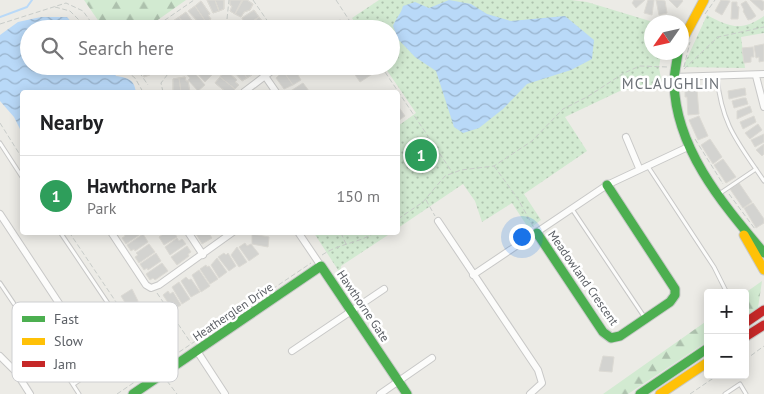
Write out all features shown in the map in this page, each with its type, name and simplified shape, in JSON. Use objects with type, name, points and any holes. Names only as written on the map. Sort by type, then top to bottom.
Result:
[{"type":"street","points":[[689,28],[704,0]]},
{"type":"street","points":[[676,60],[673,77],[675,105],[688,147],[722,191],[733,216],[764,270]]},
{"type":"street","points":[[673,77],[756,76],[764,74]]},
{"type":"street","points":[[246,90],[264,75],[275,90]]},
{"type":"street","points":[[756,76],[764,107]]},
{"type":"street","points":[[626,137],[640,168]]},
{"type":"street","points":[[473,275],[607,185],[646,165],[688,147]]},
{"type":"street","name":"Meadowland Crescent","points":[[537,232],[607,336],[612,338],[620,336],[646,319],[670,302],[675,295],[675,289],[607,185]]},
{"type":"street","points":[[0,214],[59,302]]},
{"type":"street","points":[[733,216],[764,253]]},
{"type":"street","points":[[438,221],[541,376],[542,382],[539,387],[530,394]]},
{"type":"street","points":[[113,235],[146,285],[153,288],[230,235]]},
{"type":"street","points":[[190,235],[203,255]]},
{"type":"street","name":"Hawthorne Gate","points":[[300,235],[407,394]]},
{"type":"street","name":"Heatherglen Drive","points":[[178,359],[321,266]]},
{"type":"street","points":[[292,351],[384,289]]},
{"type":"street","points":[[749,320],[764,310]]},
{"type":"street","points":[[749,334],[764,324]]},
{"type":"street","points":[[194,348],[225,394]]},
{"type":"street","points":[[640,394],[704,351]]},
{"type":"street","points":[[0,356],[12,368]]},
{"type":"street","points":[[380,394],[432,358]]},
{"type":"street","points":[[660,394],[704,365]]},
{"type":"street","points":[[22,382],[30,394]]},
{"type":"street","name":"Heatherglen Drive","points":[[133,394],[147,382]]},
{"type":"lane","points":[[717,77],[720,102],[728,127],[764,181]]},
{"type":"lane","points":[[0,143],[20,173]]},
{"type":"lane","points":[[646,165],[714,267],[725,289]]},
{"type":"lane","points":[[722,191],[756,169]]},
{"type":"lane","points":[[572,209],[646,319]]},
{"type":"lane","points":[[62,235],[107,302]]},
{"type":"lane","points":[[0,283],[12,302]]},
{"type":"lane","points":[[77,382],[74,384],[78,394]]},
{"type":"lane","points":[[725,394],[740,384],[746,394]]},
{"type":"path","points":[[165,20],[194,0]]},
{"type":"path","points":[[226,20],[229,0]]},
{"type":"path","points":[[253,0],[267,20]]},
{"type":"path","points":[[336,0],[349,20]]},
{"type":"path","points":[[704,16],[715,0]]},
{"type":"path","points":[[0,24],[62,3],[73,4],[89,20]]},
{"type":"path","points":[[54,6],[70,10],[79,20]]},
{"type":"path","points":[[692,36],[684,69],[718,36],[764,27]]},
{"type":"path","points":[[400,218],[425,199],[440,180],[452,172],[494,166],[532,140],[563,108],[587,97],[624,73],[640,66],[670,68]]},
{"type":"path","points":[[131,75],[142,90]]},
{"type":"path","points":[[141,75],[148,85]]},
{"type":"path","points":[[163,90],[163,80],[167,75]]},
{"type":"path","points":[[387,75],[397,90]]},
{"type":"path","points":[[400,94],[452,172]]},
{"type":"path","points":[[0,123],[20,155]]},
{"type":"path","points":[[693,136],[722,191],[756,231]]},
{"type":"path","points":[[494,166],[518,199],[537,232]]},
{"type":"path","points":[[425,199],[438,221]]},
{"type":"path","points":[[71,235],[116,302]]},
{"type":"path","points":[[342,235],[346,244]]},
{"type":"path","points":[[325,254],[336,246],[360,242],[371,235]]},
{"type":"path","points":[[178,359],[310,263]]},
{"type":"path","points":[[153,288],[163,302]]},
{"type":"path","points":[[178,325],[194,348]]},
{"type":"path","points":[[749,357],[764,346]]},
{"type":"path","points":[[690,394],[712,379]]},
{"type":"path","points":[[117,394],[139,382]]},
{"type":"path","points":[[168,382],[177,394]]},
{"type":"green space","points":[[84,0],[186,0],[158,20],[98,20]]},
{"type":"green space","points":[[379,0],[571,0],[587,2],[644,19],[644,60],[660,60],[659,68],[663,88],[622,90],[565,117],[587,151],[524,194],[541,220],[529,229],[512,203],[482,222],[475,201],[463,184],[400,227],[400,125],[416,113],[390,75],[400,75],[400,20],[353,20],[352,18]]},
{"type":"green space","points":[[707,15],[729,25],[736,26],[749,24],[764,16],[764,33],[741,37],[745,68],[683,67],[686,60],[689,60],[689,54]]},
{"type":"green space","points":[[315,235],[388,235],[341,266],[340,273]]},
{"type":"green space","points":[[762,281],[758,308],[749,314],[749,290]]},
{"type":"green space","points":[[704,323],[704,344],[628,394],[603,394]]},
{"type":"water","points":[[449,0],[471,4],[487,14],[511,21],[565,16],[594,40],[592,59],[571,70],[527,84],[503,109],[479,128],[463,133],[454,127],[436,71],[415,57],[400,41],[400,20],[396,20],[403,6],[415,2],[429,8]]},
{"type":"water","points":[[41,17],[67,17],[70,20],[27,20]]},
{"type":"water","points":[[20,22],[20,75],[115,75],[132,82],[136,90],[20,90],[20,129],[14,117],[0,101],[0,35]]},
{"type":"building","points":[[207,0],[215,0],[219,11],[213,13]]},
{"type":"building","points":[[207,0],[215,0],[219,11],[213,13]]},
{"type":"building","points":[[215,0],[224,0],[224,9],[219,11]]},
{"type":"building","points":[[215,0],[224,0],[224,9],[219,11]]},
{"type":"building","points":[[230,0],[242,0],[235,14],[230,11],[232,6],[230,5]]},
{"type":"building","points":[[230,0],[242,0],[235,14],[230,11],[232,6],[230,5]]},
{"type":"building","points":[[243,0],[253,4],[250,10],[244,12],[241,17],[235,14]]},
{"type":"building","points":[[243,0],[253,4],[250,10],[244,12],[241,17],[235,14]]},
{"type":"building","points":[[634,0],[645,0],[636,8],[632,3]]},
{"type":"building","points":[[648,0],[654,0],[652,15],[644,13]]},
{"type":"building","points":[[656,0],[665,1],[667,13],[659,15]]},
{"type":"building","points":[[669,0],[682,0],[683,1],[677,8]]},
{"type":"building","points":[[721,0],[730,1],[722,15],[715,11]]},
{"type":"building","points":[[750,0],[761,0],[764,2],[764,9],[762,11]]},
{"type":"building","points":[[201,1],[210,14],[208,15],[211,19],[205,20],[195,6]]},
{"type":"building","points":[[201,1],[210,14],[208,15],[211,19],[205,20],[195,6]]},
{"type":"building","points":[[746,1],[756,16],[748,20],[741,4]]},
{"type":"building","points":[[732,2],[737,2],[739,7],[738,19],[731,19]]},
{"type":"building","points":[[195,6],[205,20],[196,20],[188,11]]},
{"type":"building","points":[[195,6],[205,20],[196,20],[188,11]]},
{"type":"building","points":[[254,10],[259,17],[254,20],[243,20],[242,18]]},
{"type":"building","points":[[254,10],[259,17],[254,20],[243,20],[242,18]]},
{"type":"building","points":[[186,12],[192,20],[181,20],[179,17]]},
{"type":"building","points":[[186,12],[192,20],[181,20],[179,17]]},
{"type":"building","points":[[764,44],[764,61],[759,62],[759,57],[756,58],[754,46]]},
{"type":"building","points":[[753,47],[754,57],[751,57],[751,62],[744,63],[742,48]]},
{"type":"building","points":[[187,75],[196,75],[205,85],[197,90],[188,80],[190,78]]},
{"type":"building","points":[[199,75],[212,75],[205,82]]},
{"type":"building","points":[[221,75],[231,75],[237,80],[235,82],[239,85],[235,89],[220,77]]},
{"type":"building","points":[[221,75],[231,75],[237,80],[235,82],[239,85],[235,89],[220,77]]},
{"type":"building","points":[[237,75],[245,75],[247,78],[242,81]]},
{"type":"building","points":[[237,75],[252,75],[242,81]]},
{"type":"building","points":[[279,75],[286,75],[293,85],[284,89],[276,78]]},
{"type":"building","points":[[286,75],[298,75],[301,80],[293,85]]},
{"type":"building","points":[[355,75],[371,75],[360,82]]},
{"type":"building","points":[[185,77],[190,90],[181,90],[179,78]]},
{"type":"building","points":[[185,77],[190,90],[181,90],[179,78]]},
{"type":"building","points":[[220,77],[235,89],[224,90],[215,83]]},
{"type":"building","points":[[220,77],[235,89],[224,90],[215,83]]},
{"type":"building","points":[[179,78],[181,90],[173,90],[173,79]]},
{"type":"building","points":[[179,78],[181,90],[173,90],[173,79]]},
{"type":"building","points":[[303,83],[308,90],[292,90]]},
{"type":"building","points":[[745,88],[746,95],[729,99],[728,91]]},
{"type":"building","points":[[697,90],[699,114],[688,115],[685,91]]},
{"type":"building","points":[[746,98],[748,104],[734,108],[732,101]]},
{"type":"building","points":[[750,106],[752,112],[737,119],[737,111]]},
{"type":"building","points":[[400,109],[405,116],[400,120]]},
{"type":"building","points":[[699,116],[708,136],[698,140],[689,120]]},
{"type":"building","points":[[754,116],[756,122],[743,129],[740,122]]},
{"type":"building","points":[[758,124],[762,130],[750,139],[745,133]]},
{"type":"building","points":[[764,134],[764,142],[755,147],[751,140]]},
{"type":"building","points":[[710,139],[722,157],[713,164],[701,145]]},
{"type":"building","points":[[764,144],[764,154],[762,156],[756,150]]},
{"type":"building","points":[[723,159],[736,177],[726,183],[714,165]]},
{"type":"building","points":[[739,183],[752,202],[743,208],[730,189]]},
{"type":"building","points":[[753,203],[764,219],[764,223],[756,228],[744,208]]},
{"type":"building","points":[[139,235],[126,244],[122,238]]},
{"type":"building","points":[[142,235],[144,235],[148,242],[135,251],[134,249],[131,251],[127,245]]},
{"type":"building","points":[[162,235],[176,235],[177,237],[164,245],[159,237]]},
{"type":"building","points":[[197,235],[210,235],[212,238],[202,244]]},
{"type":"building","points":[[252,235],[269,237],[268,247],[252,244]]},
{"type":"building","points":[[177,238],[179,241],[182,239],[186,244],[170,255],[165,247]]},
{"type":"building","points":[[245,243],[247,246],[251,244],[259,254],[249,261],[239,247]]},
{"type":"building","points":[[149,244],[155,252],[139,263],[135,257],[138,255],[136,253]]},
{"type":"building","points":[[187,246],[191,252],[188,254],[189,256],[177,265],[171,257]]},
{"type":"building","points":[[237,247],[247,262],[239,267],[231,255]]},
{"type":"building","points":[[156,253],[161,261],[148,270],[147,268],[144,270],[140,264]]},
{"type":"building","points":[[224,253],[226,255],[228,253],[236,266],[229,271],[218,257]]},
{"type":"building","points":[[217,258],[227,272],[219,278],[211,265]]},
{"type":"building","points":[[162,263],[168,271],[155,280],[153,278],[150,280],[146,274]]},
{"type":"building","points":[[206,265],[207,267],[209,266],[218,279],[210,284],[200,269]]},
{"type":"building","points":[[199,270],[210,286],[201,292],[192,275]]},
{"type":"building","points":[[186,277],[189,280],[191,279],[200,292],[191,297],[181,281]]},
{"type":"building","points":[[179,282],[190,299],[182,304],[172,287]]},
{"type":"building","points":[[132,289],[138,302],[125,302],[121,296]]},
{"type":"building","points":[[168,291],[170,294],[173,292],[181,305],[178,307],[178,302],[168,302],[163,295]]},
{"type":"building","points":[[603,356],[614,357],[612,372],[599,371]]},
{"type":"waterway","points":[[0,17],[27,7],[32,0]]},
{"type":"traffic: fast","points":[[677,60],[674,83],[677,108],[683,131],[704,175],[764,253]]},
{"type":"traffic: fast","points":[[537,233],[603,332],[611,338],[620,336],[670,302],[675,295],[675,289],[607,185]]},
{"type":"traffic: fast","points":[[178,363],[321,266],[407,394]]},
{"type":"traffic: fast","points":[[640,394],[704,351]]},
{"type":"traffic: fast","points":[[133,394],[151,382]]},
{"type":"traffic: slow","points":[[689,28],[704,0]]},
{"type":"traffic: slow","points":[[744,235],[764,270]]},
{"type":"traffic: slow","points":[[660,394],[704,365]]},
{"type":"traffic: jam","points":[[749,320],[764,310]]},
{"type":"traffic: jam","points":[[749,334],[764,325]]},
{"type":"place","name":"Hawthorne Park","points":[[421,155]]},
{"type":"district","name":"MCLAUGHLIN","points":[[671,84]]}]
